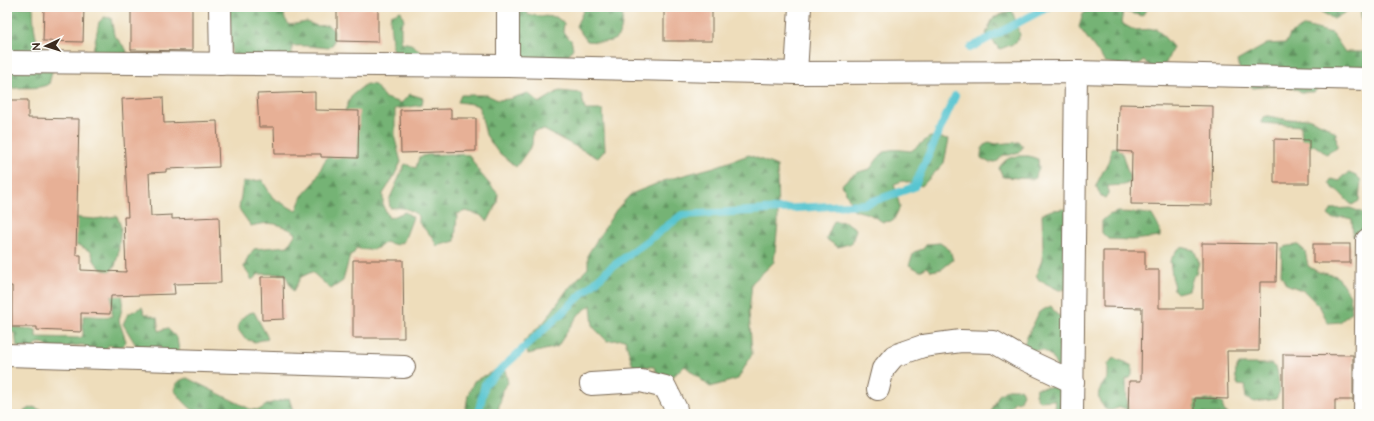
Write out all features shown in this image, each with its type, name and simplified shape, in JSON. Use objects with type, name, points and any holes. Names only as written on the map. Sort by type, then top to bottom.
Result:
[{"type":"street","points":[[220,7],[221,64]]},
{"type":"street","points":[[508,7],[508,66]]},
{"type":"street","points":[[796,73],[800,7]]},
{"type":"street","points":[[7,62],[508,66],[796,73],[1076,72],[1367,79]]},
{"type":"street","points":[[1072,414],[1076,72]]},
{"type":"street","points":[[1365,414],[1367,240]]},
{"type":"street","points":[[878,389],[883,369],[894,356],[923,346],[961,341],[994,342],[1018,356],[1073,382]]},
{"type":"street","points":[[7,355],[404,367]]},
{"type":"street","points":[[591,384],[640,381],[665,387],[676,409],[676,414]]},
{"type":"green space","points":[[7,7],[33,7],[37,43],[49,50],[55,60],[49,84],[39,87],[7,90]]},
{"type":"green space","points":[[229,7],[286,7],[284,17],[289,25],[307,22],[317,26],[328,25],[334,31],[333,44],[329,48],[292,46],[292,59],[232,62]]},
{"type":"green space","points":[[585,7],[621,7],[623,9],[621,28],[616,38],[612,41],[606,42],[587,41],[576,26]]},
{"type":"green space","points":[[1091,7],[1148,7],[1142,16],[1123,11],[1121,23],[1134,30],[1157,29],[1173,47],[1164,67],[1152,68],[1144,61],[1135,67],[1105,62],[1079,27],[1083,14]]},
{"type":"green space","points":[[1315,7],[1354,7],[1334,19]]},
{"type":"green space","points":[[1360,7],[1367,7],[1367,30],[1363,31]]},
{"type":"green space","points":[[1012,10],[1020,35],[1016,43],[1000,49],[986,34],[993,18]]},
{"type":"green space","points":[[401,11],[404,20],[401,25],[401,42],[411,44],[419,50],[420,58],[396,59],[392,44],[390,19],[391,15]]},
{"type":"green space","points":[[527,11],[528,15],[556,17],[564,23],[563,32],[571,40],[573,48],[564,62],[518,61],[514,12]]},
{"type":"green space","points":[[104,17],[111,18],[114,35],[126,49],[129,59],[101,59],[93,51],[99,22]]},
{"type":"green space","points":[[1305,26],[1332,33],[1345,52],[1367,52],[1367,85],[1328,80],[1314,92],[1301,92],[1284,86],[1253,88],[1242,78],[1237,61],[1267,44],[1286,43],[1290,34]]},
{"type":"green space","points":[[366,84],[375,85],[385,98],[401,103],[410,94],[423,98],[422,105],[395,109],[395,139],[401,162],[383,194],[383,206],[389,218],[405,212],[413,217],[404,241],[397,245],[385,242],[372,250],[356,248],[354,253],[350,255],[343,281],[331,289],[312,272],[301,277],[293,291],[285,274],[259,274],[252,280],[244,267],[248,257],[254,249],[288,246],[296,233],[279,225],[269,223],[251,226],[239,209],[243,182],[262,180],[273,198],[296,211],[302,196],[314,183],[324,162],[337,144],[345,111],[351,96]]},
{"type":"green space","points":[[559,91],[581,93],[585,110],[603,110],[605,150],[598,158],[544,130],[533,131],[532,145],[516,167],[497,151],[486,135],[479,106],[458,102],[461,95],[487,95],[498,100],[509,99],[528,93],[539,103]]},
{"type":"green space","points":[[1268,116],[1289,120],[1308,118],[1326,126],[1336,133],[1337,148],[1326,154],[1314,145],[1308,147],[1302,143],[1301,126],[1262,123],[1263,117]]},
{"type":"green space","points":[[930,137],[949,139],[944,163],[922,186],[903,181],[894,184],[900,207],[893,221],[883,222],[869,214],[854,210],[845,190],[841,186],[847,179],[861,171],[870,169],[879,157],[886,151],[911,151]]},
{"type":"green space","points":[[989,142],[996,144],[1019,142],[1023,147],[1019,152],[1010,155],[1003,155],[998,161],[990,163],[981,158],[982,148]]},
{"type":"green space","points":[[1120,147],[1131,182],[1124,185],[1108,186],[1108,194],[1105,198],[1100,195],[1096,185],[1109,160],[1111,148]]},
{"type":"green space","points":[[427,155],[469,155],[480,173],[498,194],[497,203],[488,221],[480,215],[466,211],[457,214],[455,241],[437,246],[432,237],[419,223],[419,216],[406,209],[390,208],[389,200],[405,164],[416,168],[419,157]]},
{"type":"green space","points":[[749,155],[777,166],[778,223],[774,262],[752,283],[749,312],[752,354],[738,379],[710,387],[685,366],[672,377],[659,377],[654,367],[633,366],[625,339],[607,341],[593,327],[591,305],[579,314],[557,347],[528,354],[523,342],[545,321],[567,290],[588,268],[588,254],[616,210],[631,194],[666,180],[714,167]]},
{"type":"green space","points":[[1020,156],[1029,156],[1038,159],[1039,169],[1034,179],[1003,177],[999,168],[1001,165],[1008,159]]},
{"type":"green space","points":[[1349,173],[1356,176],[1361,181],[1359,201],[1352,205],[1329,183],[1331,179],[1340,181],[1343,176]]},
{"type":"green space","points":[[1350,208],[1361,212],[1367,217],[1367,233],[1364,237],[1353,236],[1352,219],[1343,217],[1333,219],[1328,215],[1332,209]]},
{"type":"green space","points":[[1066,209],[1070,289],[1059,290],[1039,280],[1036,275],[1042,260],[1042,214],[1052,210]]},
{"type":"green space","points":[[1118,212],[1152,215],[1160,229],[1160,237],[1132,240],[1108,239],[1102,233],[1102,221],[1109,215]]},
{"type":"green space","points":[[117,216],[121,227],[118,255],[115,266],[110,272],[101,269],[95,262],[91,252],[79,245],[68,249],[68,217],[95,219]]},
{"type":"green space","points":[[834,221],[846,222],[856,229],[852,243],[838,247],[826,239]]},
{"type":"green space","points":[[940,243],[950,250],[953,260],[942,269],[931,271],[927,267],[920,271],[909,265],[914,252],[923,249],[927,244]]},
{"type":"green space","points":[[1298,245],[1305,251],[1308,266],[1318,272],[1337,276],[1350,295],[1352,312],[1340,322],[1328,323],[1320,307],[1304,291],[1286,284],[1281,274],[1282,248]]},
{"type":"green space","points":[[1181,247],[1194,250],[1199,262],[1189,290],[1177,293],[1174,290],[1170,261],[1176,251]]},
{"type":"green space","points":[[123,283],[122,308],[119,321],[126,341],[123,346],[115,347],[109,345],[105,350],[87,349],[84,345],[50,349],[43,343],[39,343],[33,348],[17,347],[15,334],[10,330],[7,322],[7,313],[11,310],[11,327],[36,330],[36,337],[81,338],[83,335],[83,316],[112,316],[112,295]]},
{"type":"green space","points":[[1051,306],[1056,314],[1066,319],[1069,366],[1058,370],[1052,357],[1043,350],[1029,350],[1023,346],[1039,312]]},
{"type":"green space","points":[[142,307],[144,313],[157,318],[159,331],[167,328],[177,338],[181,363],[153,371],[148,353],[137,347],[123,324],[128,314]]},
{"type":"green space","points":[[254,312],[268,338],[255,342],[245,339],[237,328],[243,317]]},
{"type":"green space","points":[[1113,358],[1132,366],[1132,375],[1130,378],[1126,379],[1127,401],[1136,402],[1130,411],[1121,407],[1107,410],[1100,402],[1098,394],[1099,390],[1108,378],[1108,364]]},
{"type":"green space","points":[[1239,364],[1271,364],[1277,369],[1280,391],[1276,399],[1255,402],[1246,398],[1246,386],[1238,385],[1236,379],[1237,367]]},
{"type":"green space","points":[[504,365],[508,383],[502,390],[497,414],[465,414],[468,395],[474,381]]},
{"type":"green space","points":[[187,378],[250,409],[259,410],[268,404],[289,398],[294,414],[219,414],[215,409],[197,412],[187,405],[174,390],[179,382]]},
{"type":"green space","points":[[1063,386],[1065,414],[1056,414],[1054,400],[1039,401],[1035,395],[1037,388]]},
{"type":"green space","points":[[1008,389],[1020,389],[1023,393],[1020,401],[1014,402],[1010,408],[1004,409],[1002,414],[990,414],[999,395]]},
{"type":"green space","points":[[1212,400],[1222,402],[1224,411],[1229,414],[1196,414],[1196,412],[1191,411],[1192,401]]},
{"type":"green space","points":[[33,407],[47,414],[22,414],[24,411]]},
{"type":"building","points":[[44,7],[84,7],[83,42],[43,41]]},
{"type":"building","points":[[131,7],[192,7],[192,51],[131,50]]},
{"type":"building","points":[[664,7],[712,7],[712,41],[664,41]]},
{"type":"building","points":[[337,8],[378,8],[378,42],[337,41]]},
{"type":"building","points":[[315,92],[315,110],[359,111],[358,158],[321,157],[321,154],[275,154],[274,127],[259,127],[257,94]]},
{"type":"building","points":[[163,97],[164,123],[217,121],[219,167],[166,169],[166,172],[149,173],[151,216],[172,215],[172,219],[219,217],[221,283],[174,284],[175,294],[111,296],[110,314],[81,313],[81,332],[37,330],[37,327],[12,327],[12,286],[7,286],[7,100],[28,100],[28,118],[79,119],[76,255],[81,255],[81,270],[126,272],[124,217],[128,217],[122,99]]},
{"type":"building","points":[[1119,104],[1213,106],[1212,205],[1131,204],[1132,152],[1118,151]]},
{"type":"building","points":[[451,109],[451,118],[476,118],[476,151],[401,153],[400,110]]},
{"type":"building","points":[[1274,139],[1309,140],[1309,183],[1274,183]]},
{"type":"building","points":[[1202,243],[1277,244],[1276,282],[1260,282],[1259,351],[1227,351],[1228,399],[1195,398],[1195,414],[1128,414],[1129,381],[1141,381],[1142,308],[1103,307],[1103,251],[1145,251],[1145,270],[1159,270],[1159,308],[1202,308]]},
{"type":"building","points":[[1313,244],[1350,244],[1350,263],[1313,263]]},
{"type":"building","points":[[353,260],[403,260],[404,338],[353,338]]},
{"type":"building","points":[[261,277],[283,277],[284,319],[262,320]]},
{"type":"building","points":[[1283,354],[1353,355],[1353,400],[1335,400],[1335,414],[1283,414]]},
{"type":"waterway","points":[[970,48],[1048,7]]},
{"type":"waterway","points":[[478,414],[485,384],[608,270],[682,215],[865,204],[914,187],[955,96]]}]
